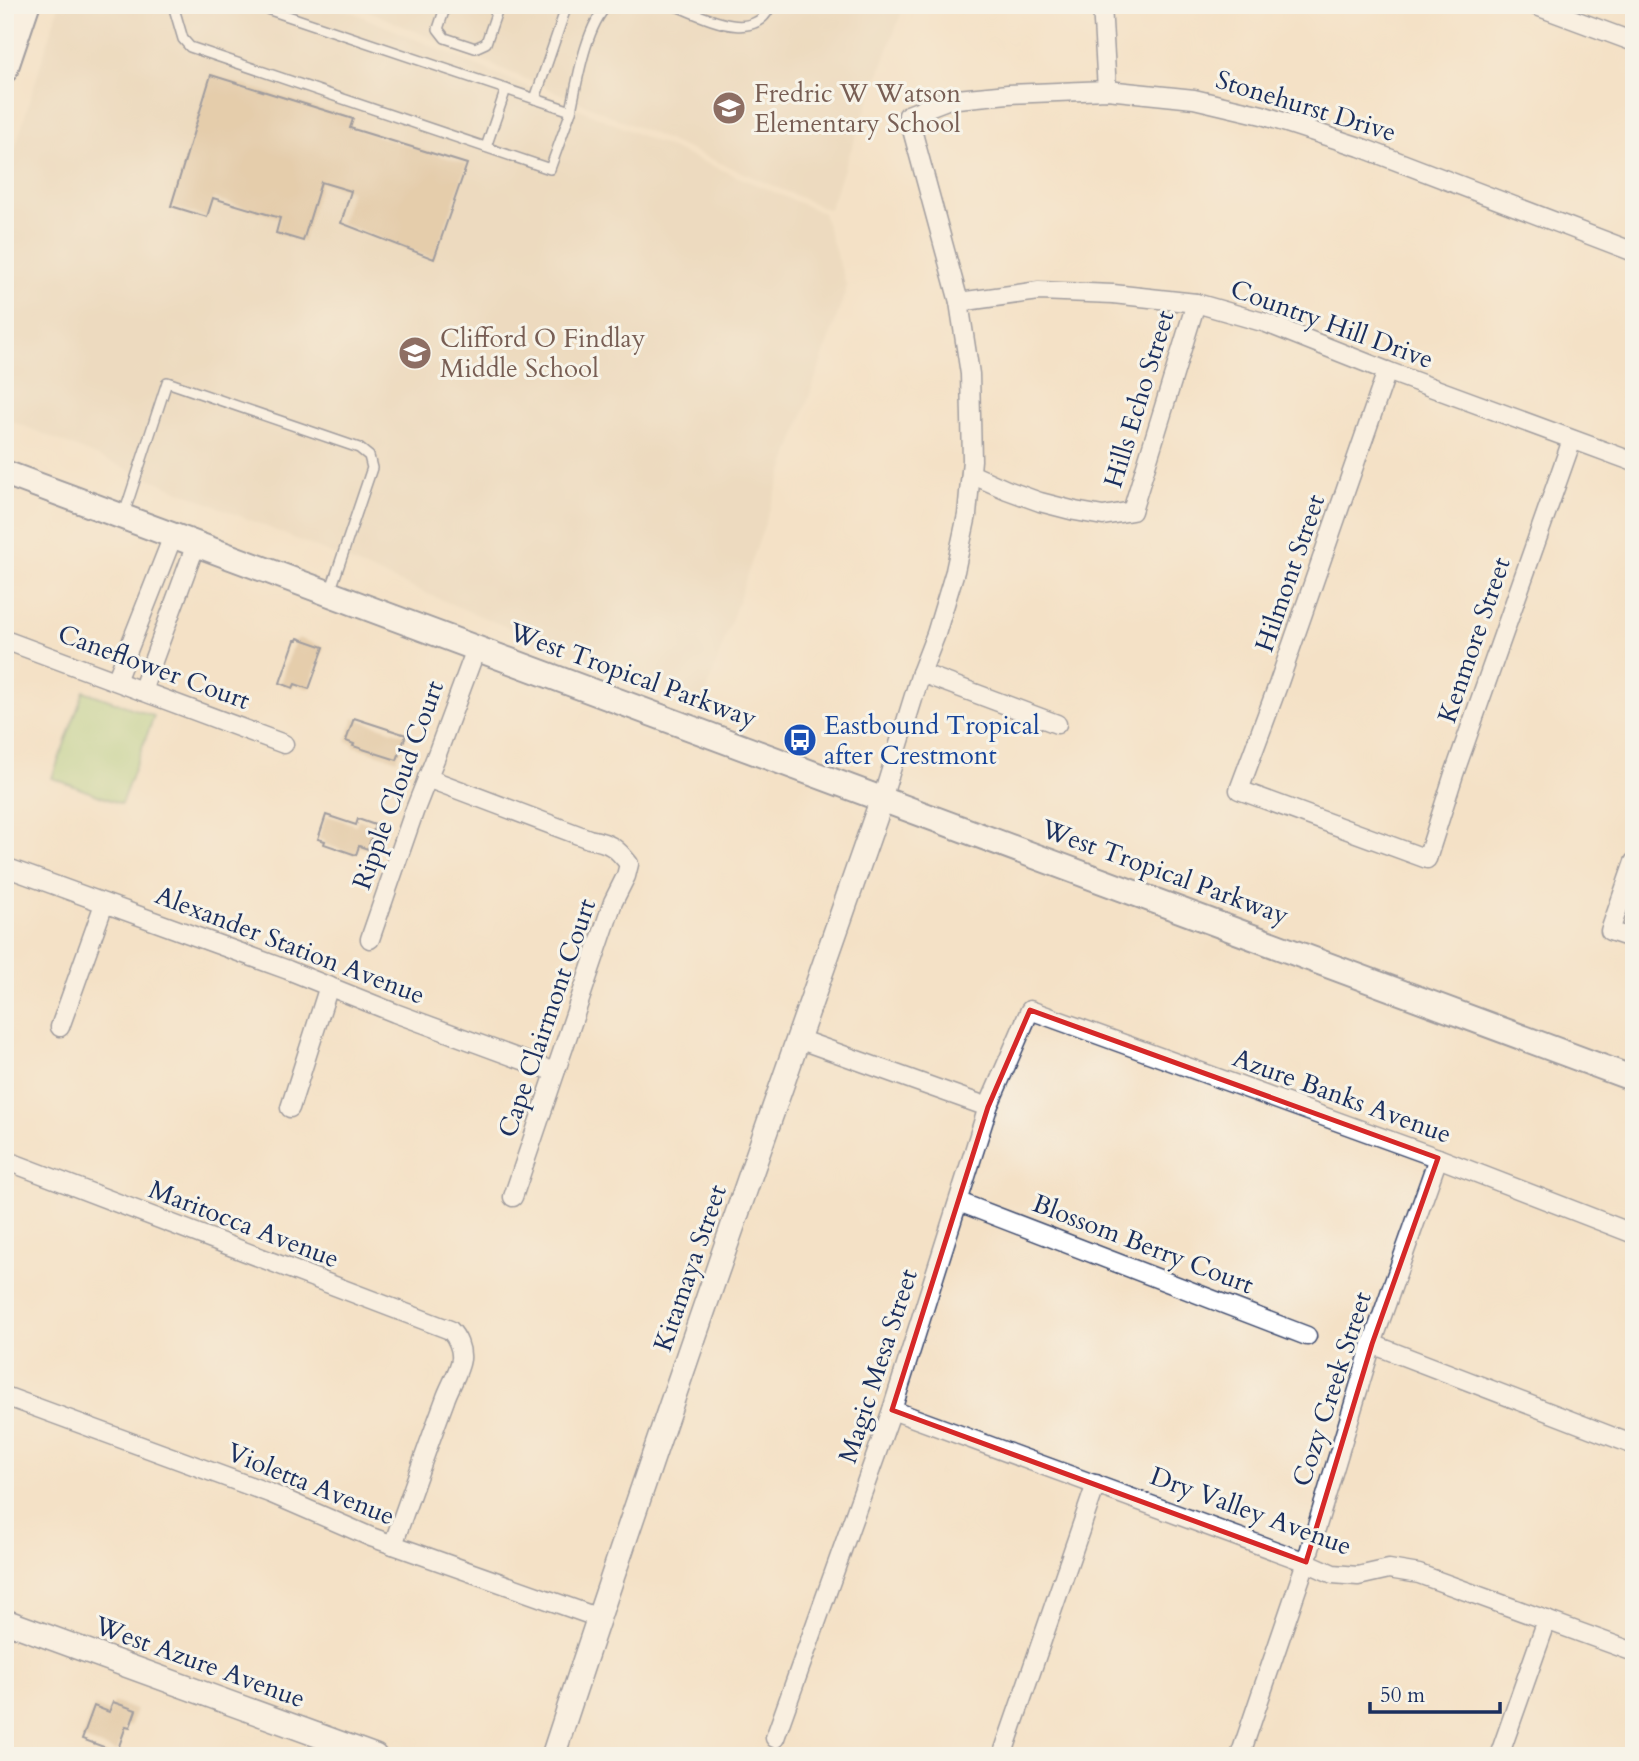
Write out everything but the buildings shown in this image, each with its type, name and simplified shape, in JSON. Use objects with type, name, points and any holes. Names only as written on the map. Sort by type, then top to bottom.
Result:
[{"type":"main road","points":[[5,70],[27,5]]},
{"type":"main road","name":"West Tropical Parkway","points":[[5,472],[1634,1079]]},
{"type":"street","points":[[1102,5],[1108,90]]},
{"type":"street","points":[[1534,5],[1634,42]]},
{"type":"street","name":"Stonehurst Drive","points":[[960,302],[908,115],[947,100],[1007,94],[1108,90],[1194,99],[1262,115],[1360,147],[1634,252]]},
{"type":"street","name":"Country Hill Drive","points":[[960,302],[1039,291],[1113,294],[1196,303],[1266,323],[1387,371],[1634,462]]},
{"type":"street","points":[[883,799],[955,570],[967,515],[972,460],[970,374],[960,302]]},
{"type":"street","name":"Hills Echo Street","points":[[971,474],[1007,491],[1075,511],[1103,516],[1132,511],[1196,303]]},
{"type":"street","name":"Hilmont Street","points":[[1387,371],[1239,790],[1427,859]]},
{"type":"street","name":"Kenmore Street","points":[[1427,859],[1454,774],[1572,440]]},
{"type":"street","points":[[116,681],[184,540]]},
{"type":"street","points":[[142,691],[184,540]]},
{"type":"street","name":"Caneflower Court","points":[[5,640],[284,744]]},
{"type":"street","name":"Ripple Cloud Court","points":[[370,939],[414,812],[476,649]]},
{"type":"street","points":[[921,673],[1057,724]]},
{"type":"street","name":"Cape Clairmont Court","points":[[427,778],[589,839],[611,844],[629,864],[613,902],[513,1197]]},
{"type":"street","name":"Kitamaya Street","points":[[553,1756],[798,1039],[883,799]]},
{"type":"street","points":[[1634,862],[1610,930],[1634,939]]},
{"type":"street","name":"Alexander Station Avenue","points":[[5,867],[555,1072]]},
{"type":"street","points":[[60,1027],[104,904]]},
{"type":"street","points":[[290,1108],[329,986]]},
{"type":"street","name":"Magic Mesa Street","points":[[775,1738],[892,1410],[988,1107],[1030,1010]]},
{"type":"street","name":"Azure Banks Avenue","points":[[1030,1010],[1438,1158],[1634,1234]]},
{"type":"street","points":[[798,1039],[988,1107]]},
{"type":"street","name":"Cozy Creek Street","points":[[1240,1756],[1306,1562],[1371,1343],[1438,1158]]},
{"type":"street","name":"Maritocca Avenue","points":[[5,1160],[450,1330],[458,1342],[460,1366],[448,1392],[393,1545]]},
{"type":"street","name":"Blossom Berry Court","points":[[959,1202],[1307,1336]]},
{"type":"street","points":[[1371,1343],[1634,1445]]},
{"type":"street","name":"Violetta Avenue","points":[[5,1396],[272,1494],[371,1537],[599,1618]]},
{"type":"street","name":"Dry Valley Avenue","points":[[892,1410],[1333,1574],[1358,1576],[1389,1569],[1419,1574],[1634,1651]]},
{"type":"street","points":[[1002,1756],[1096,1484]]},
{"type":"street","points":[[1499,1756],[1547,1620]]},
{"type":"street","name":"West Azure Avenue","points":[[5,1621],[375,1756]]},
{"type":"lane","points":[[173,5],[183,38],[190,47],[550,169],[571,111],[582,61],[596,21],[608,5]]},
{"type":"lane","points":[[255,5],[571,111]]},
{"type":"lane","points":[[446,5],[438,29],[445,38],[475,48],[486,43],[499,5]]},
{"type":"lane","points":[[536,99],[567,5]]},
{"type":"lane","points":[[673,5],[740,27],[761,20],[771,5]]},
{"type":"lane","points":[[486,147],[506,89]]},
{"type":"lane","points":[[123,516],[167,382],[359,448],[369,457],[372,468],[329,594]]},
{"type":"highlighted area","points":[[1030,1010],[1438,1158],[1372,1344],[1306,1562],[892,1410],[988,1107]]},
{"type":"shaded area","name":"Clifford O Findlay Middle School","points":[[59,5],[335,5],[823,213],[847,287],[701,708],[5,418],[5,182]]},
{"type":"shaded area","name":"Fredric W Watson Elementary School","points":[[355,5],[904,5],[829,210]]},
{"type":"green space","points":[[84,691],[154,716],[121,804],[52,778]]},
{"type":"place","name":"Fredric W Watson Elementary School","points":[[729,108]]},
{"type":"place","name":"Clifford O Findlay Middle School","points":[[415,353]]},
{"type":"place","name":"Eastbound Tropical after Crestmont","points":[[800,740]]}]
